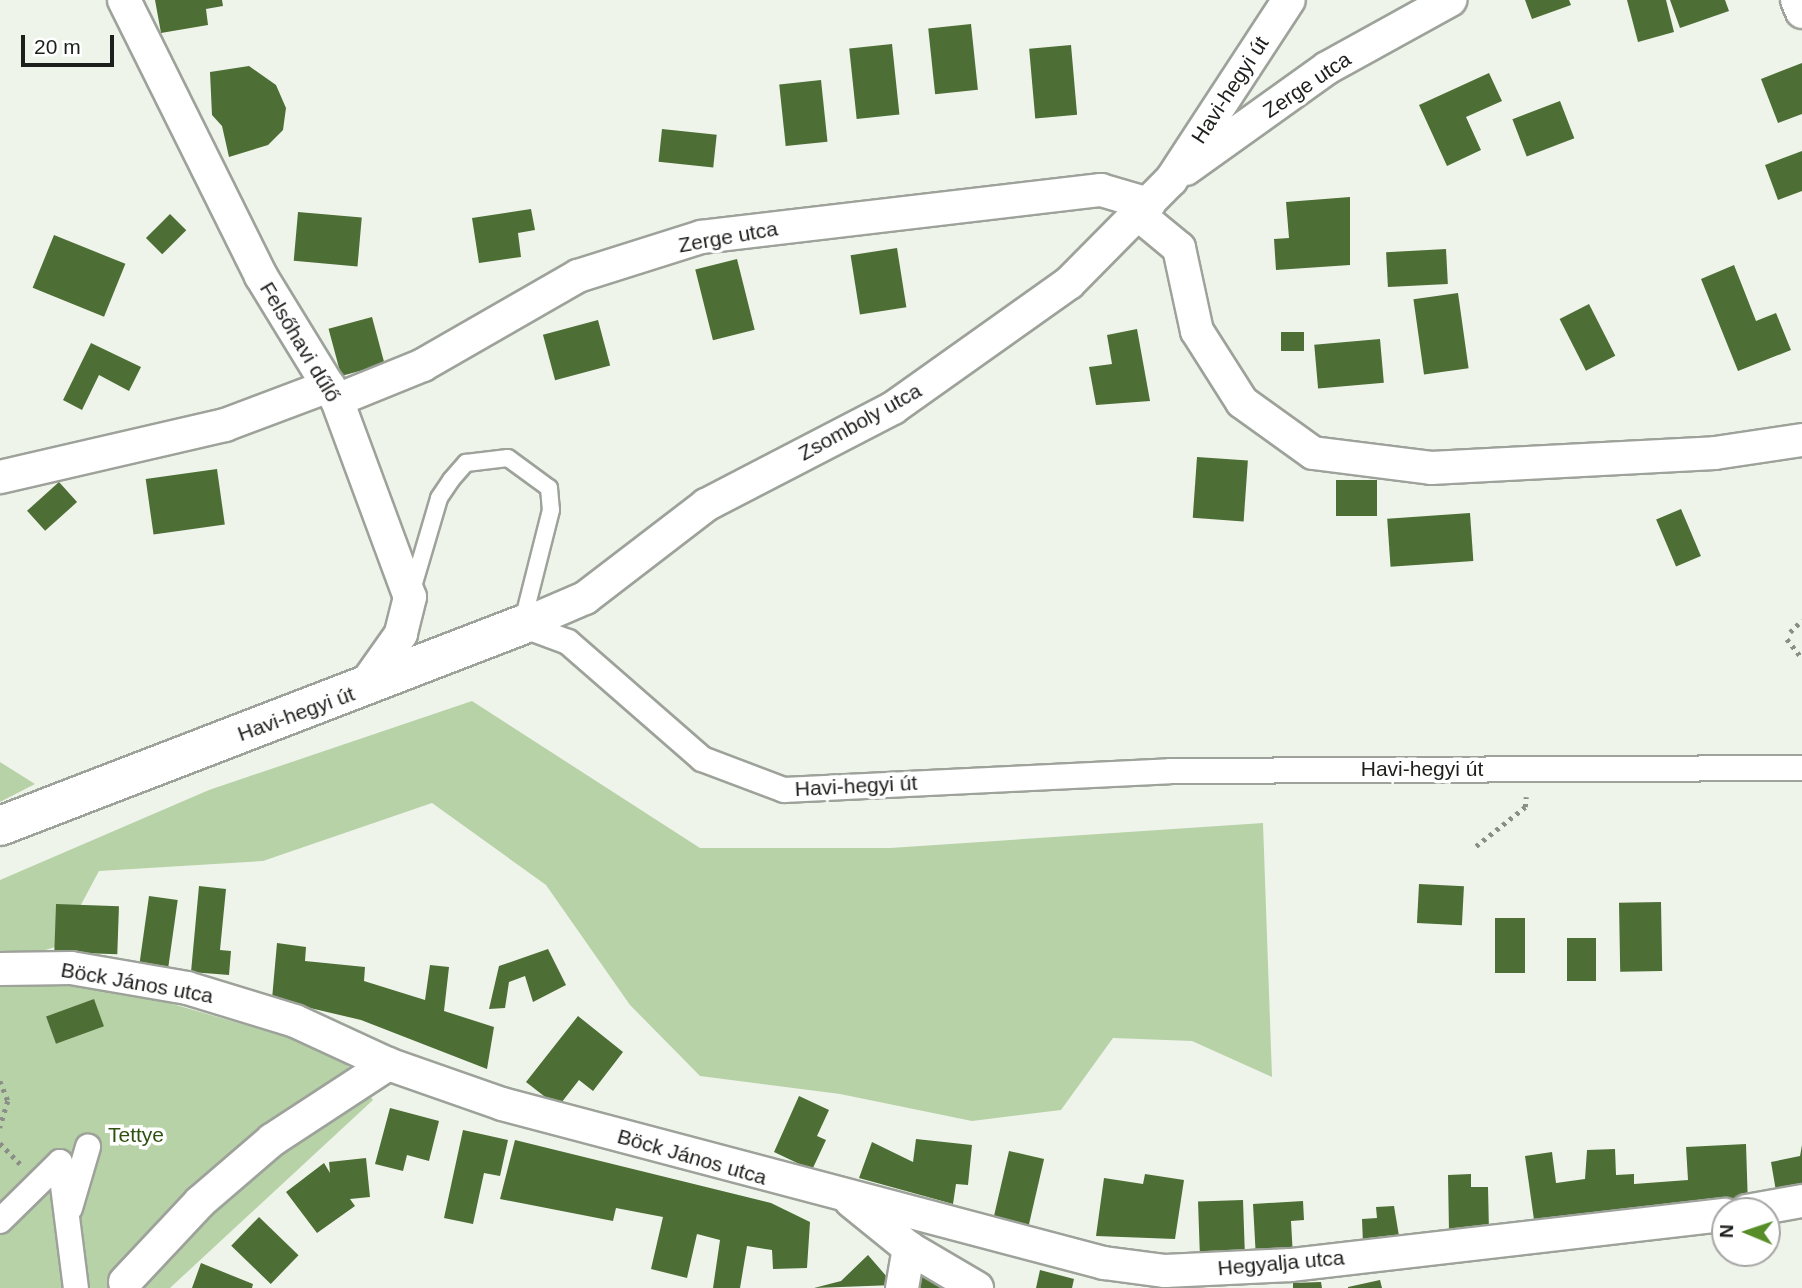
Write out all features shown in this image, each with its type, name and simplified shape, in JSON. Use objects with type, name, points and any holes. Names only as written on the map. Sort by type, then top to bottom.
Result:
[{"type":"street","name":"Felsőhavi dűlő","points":[[124,0],[261,276],[333,393],[410,597]]},
{"type":"street","name":"Havi-hegyi út","points":[[1171,180],[1289,0]]},
{"type":"street","name":"Zerge utca","points":[[1171,180],[1327,68],[1450,0]]},
{"type":"street","points":[[1797,0],[1802,12]]},
{"type":"street","name":"Zsomboly utca","points":[[522,625],[585,598],[706,505],[892,408],[964,363],[1069,283],[1171,180]]},
{"type":"street","name":"Zerge utca","points":[[0,477],[225,425],[423,365],[578,275],[701,237],[1101,190],[1144,210]]},
{"type":"street","points":[[1144,210],[1179,248],[1197,331],[1242,402],[1313,453],[1431,467],[1715,453],[1802,440]]},
{"type":"street","points":[[361,690],[401,634],[410,597]]},
{"type":"street","name":"Havi-hegyi út","points":[[0,826],[361,690],[522,625],[568,642],[702,759],[784,790],[1170,771],[1802,768]]},
{"type":"street","name":"Böck János utca","points":[[0,969],[71,968],[187,988],[295,1021],[388,1064],[502,1104],[844,1195],[909,1248],[977,1288]]},
{"type":"street","points":[[125,1282],[200,1202],[272,1140],[388,1064]]},
{"type":"street","points":[[67,1219],[89,1147]]},
{"type":"street","points":[[0,1221],[60,1162],[76,1288]]},
{"type":"street","name":"Hegyalja utca","points":[[844,1195],[986,1230],[1044,1252],[1165,1271],[1291,1265],[1711,1217]]},
{"type":"street","points":[[1781,1205],[1802,1201]]},
{"type":"street","points":[[902,1288],[909,1248]]},
{"type":"lane","points":[[410,597],[439,498],[451,480],[466,463],[508,458],[549,488],[551,510],[522,625]]},
{"type":"path","points":[[1790,632],[1802,620]]},
{"type":"path","points":[[1787,639],[1802,658]]},
{"type":"path","points":[[1476,846],[1525,807],[1528,768]]},
{"type":"path","points":[[0,1081],[8,1101],[0,1128]]},
{"type":"green space","points":[[472,701],[700,848],[890,848],[1263,823],[1272,1077],[1192,1041],[1113,1038],[1061,1110],[972,1121],[840,1094],[700,1076],[630,1005],[546,885],[432,803],[263,861],[99,871],[59,946],[0,963],[0,880],[209,790]]},
{"type":"green space","points":[[0,762],[35,784],[0,802]]},
{"type":"green space","name":"Tettye","points":[[59,980],[121,989],[311,1044],[345,1062],[373,1100],[170,1288],[0,1288],[0,982]]},
{"type":"building","points":[[155,0],[222,0],[223,6],[206,9],[208,25],[161,33]]},
{"type":"building","points":[[1525,0],[1569,0],[1571,5],[1532,19]]},
{"type":"building","points":[[1627,0],[1666,0],[1674,32],[1638,42]]},
{"type":"building","points":[[1670,0],[1725,0],[1729,11],[1680,28]]},
{"type":"building","points":[[971,24],[978,90],[935,94],[928,28]]},
{"type":"building","points":[[892,44],[899,115],[857,119],[849,48]]},
{"type":"building","points":[[1071,45],[1077,115],[1035,118],[1029,49]]},
{"type":"building","points":[[1802,63],[1802,114],[1778,123],[1761,79]]},
{"type":"building","points":[[249,66],[276,85],[286,108],[283,130],[268,145],[229,157],[222,126],[212,115],[210,72]]},
{"type":"building","points":[[1489,73],[1502,101],[1466,117],[1481,150],[1447,166],[1419,105]]},
{"type":"building","points":[[821,80],[827,142],[786,146],[779,84]]},
{"type":"building","points":[[1560,101],[1574,138],[1527,157],[1512,119]]},
{"type":"building","points":[[662,129],[717,135],[713,168],[659,162]]},
{"type":"building","points":[[1802,151],[1802,191],[1778,200],[1765,165]]},
{"type":"building","points":[[1350,197],[1350,265],[1276,270],[1274,239],[1289,238],[1286,202]]},
{"type":"building","points":[[531,209],[535,230],[518,233],[521,257],[479,263],[472,218]]},
{"type":"building","points":[[298,212],[362,218],[357,266],[294,261]]},
{"type":"building","points":[[170,214],[186,230],[162,254],[146,238]]},
{"type":"building","points":[[54,235],[125,264],[104,317],[33,288]]},
{"type":"building","points":[[897,248],[906,307],[860,315],[851,255]]},
{"type":"building","points":[[1446,249],[1448,284],[1388,287],[1386,252]]},
{"type":"building","points":[[737,259],[755,330],[713,340],[695,269]]},
{"type":"building","points":[[1734,265],[1756,321],[1776,313],[1791,350],[1738,371],[1701,279]]},
{"type":"building","points":[[1458,293],[1469,368],[1424,375],[1413,299]]},
{"type":"building","points":[[1589,304],[1615,356],[1586,371],[1560,319]]},
{"type":"building","points":[[372,317],[385,364],[341,376],[329,329]]},
{"type":"building","points":[[598,320],[610,365],[555,380],[543,335]]},
{"type":"building","points":[[1137,329],[1150,401],[1096,405],[1089,367],[1112,364],[1107,335]]},
{"type":"building","points":[[1281,332],[1304,332],[1304,351],[1281,351]]},
{"type":"building","points":[[1380,339],[1384,383],[1318,389],[1314,345]]},
{"type":"building","points":[[91,343],[141,367],[129,391],[99,375],[82,410],[63,400]]},
{"type":"building","points":[[1197,457],[1248,461],[1244,521],[1193,518]]},
{"type":"building","points":[[217,469],[225,524],[153,534],[146,479]]},
{"type":"building","points":[[1336,480],[1377,480],[1377,516],[1336,516]]},
{"type":"building","points":[[59,482],[77,502],[45,531],[27,511]]},
{"type":"building","points":[[1681,509],[1701,556],[1676,566],[1656,520]]},
{"type":"building","points":[[1470,513],[1473,561],[1391,567],[1387,519]]},
{"type":"building","points":[[1419,884],[1464,886],[1462,925],[1417,923]]},
{"type":"building","points":[[199,886],[226,889],[220,950],[231,951],[229,975],[191,972]]},
{"type":"building","points":[[149,896],[178,900],[167,973],[139,969]]},
{"type":"building","points":[[1661,902],[1662,971],[1620,972],[1619,903]]},
{"type":"building","points":[[56,904],[119,906],[117,954],[54,952]]},
{"type":"building","points":[[1495,918],[1525,918],[1525,973],[1495,973]]},
{"type":"building","points":[[1567,938],[1596,938],[1596,981],[1567,981]]},
{"type":"building","points":[[277,943],[306,947],[305,961],[365,967],[364,981],[425,1000],[430,965],[449,967],[444,1011],[494,1027],[487,1069],[361,1020],[272,999]]},
{"type":"building","points":[[548,949],[566,985],[533,1002],[525,976],[509,982],[505,1008],[489,1009],[499,966]]},
{"type":"building","points":[[94,999],[104,1026],[56,1044],[46,1016]]},
{"type":"building","points":[[578,1016],[623,1052],[593,1091],[579,1080],[558,1107],[526,1082]]},
{"type":"building","points":[[799,1096],[829,1110],[817,1136],[826,1140],[812,1170],[774,1152]]},
{"type":"building","points":[[390,1108],[439,1121],[429,1161],[407,1155],[403,1171],[375,1164]]},
{"type":"building","points":[[463,1130],[508,1140],[500,1176],[484,1173],[473,1224],[444,1218]]},
{"type":"building","points":[[916,1139],[972,1145],[968,1185],[956,1184],[953,1204],[859,1178],[872,1142],[913,1162]]},
{"type":"building","points":[[515,1140],[771,1203],[810,1222],[807,1268],[773,1269],[772,1250],[747,1246],[740,1288],[713,1288],[720,1240],[697,1234],[687,1278],[651,1269],[663,1217],[616,1208],[613,1221],[500,1199]]},
{"type":"building","points":[[1746,1144],[1748,1197],[1711,1197],[1711,1210],[1535,1227],[1525,1156],[1552,1152],[1556,1183],[1585,1179],[1587,1150],[1615,1149],[1616,1175],[1634,1174],[1634,1184],[1688,1180],[1686,1147]]},
{"type":"building","points":[[1802,1145],[1802,1192],[1777,1197],[1771,1162],[1800,1156]]},
{"type":"building","points":[[1009,1151],[1044,1159],[1026,1236],[991,1228]]},
{"type":"building","points":[[366,1158],[370,1197],[350,1199],[355,1206],[317,1233],[286,1192],[324,1163],[330,1173],[329,1162]]},
{"type":"building","points":[[1145,1174],[1184,1180],[1175,1239],[1096,1236],[1104,1178],[1143,1184]]},
{"type":"building","points":[[1471,1174],[1471,1187],[1488,1187],[1489,1231],[1449,1232],[1448,1175]]},
{"type":"building","points":[[1243,1200],[1245,1259],[1200,1261],[1198,1202]]},
{"type":"building","points":[[1303,1201],[1304,1220],[1291,1221],[1293,1257],[1256,1259],[1253,1204]]},
{"type":"building","points":[[1394,1206],[1400,1242],[1363,1244],[1362,1219],[1377,1218],[1376,1207]]},
{"type":"building","points":[[259,1217],[299,1255],[271,1284],[231,1246]]},
{"type":"building","points":[[868,1255],[894,1285],[814,1288],[841,1281]]},
{"type":"building","points":[[201,1263],[253,1284],[252,1288],[192,1288]]},
{"type":"building","points":[[1040,1270],[1074,1279],[1072,1288],[1036,1288]]},
{"type":"building","points":[[925,1272],[950,1288],[915,1288]]},
{"type":"building","points":[[1380,1280],[1382,1288],[1348,1288],[1348,1287]]},
{"type":"building","points":[[1321,1282],[1322,1288],[1293,1288],[1293,1283]]}]
